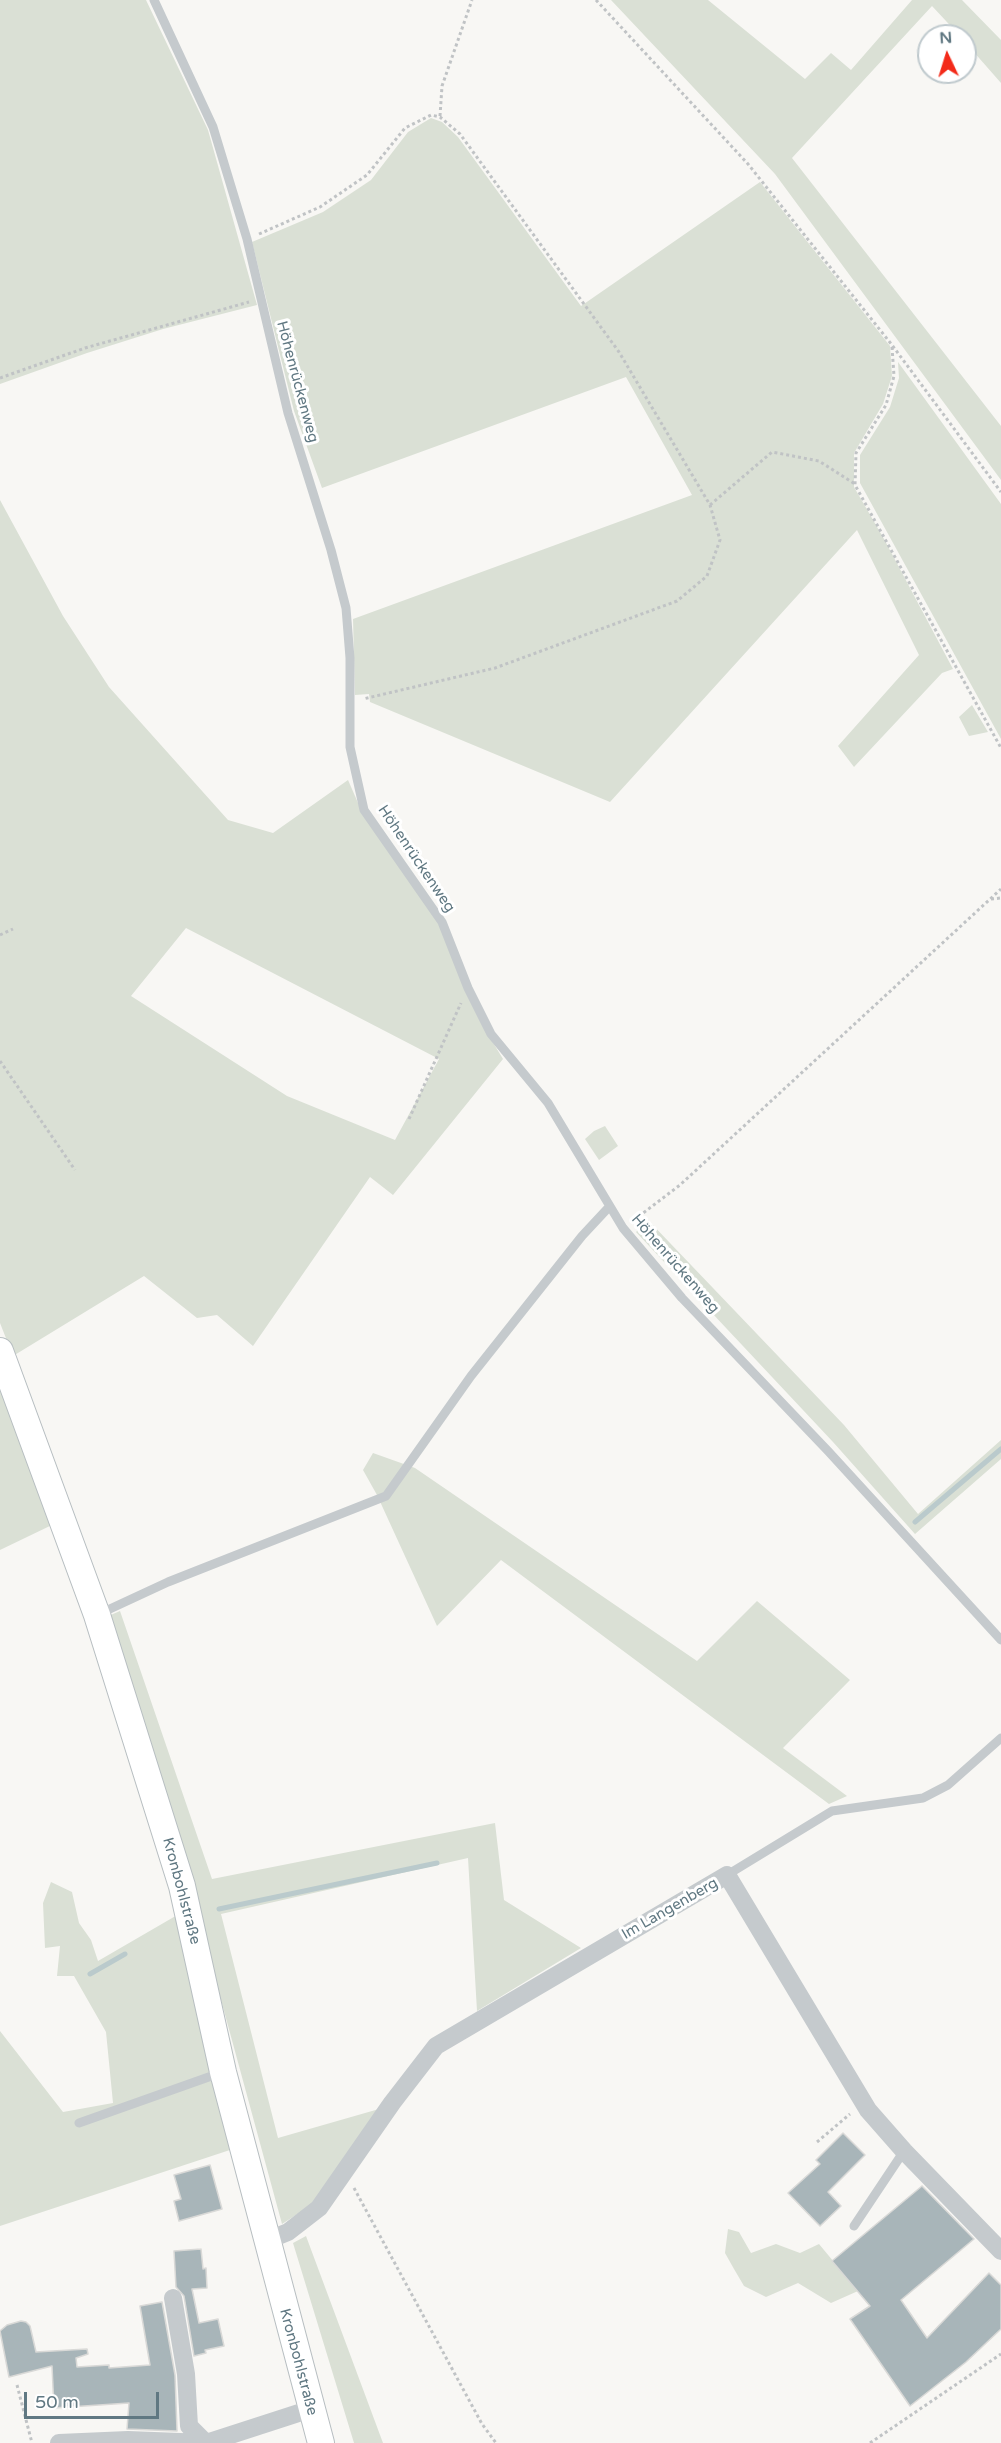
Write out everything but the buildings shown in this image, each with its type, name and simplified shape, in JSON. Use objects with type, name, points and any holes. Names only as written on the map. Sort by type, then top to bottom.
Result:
[{"type":"main road","name":"Kronbohlstraße","points":[[0,1351],[97,1615],[182,1886],[223,2072],[321,2443]]},
{"type":"street","name":"Im Langenberg","points":[[266,2241],[288,2232],[320,2208],[392,2103],[436,2046],[728,1875],[863,2103],[903,2151],[1001,2252]]},
{"type":"street","points":[[173,2298],[186,2374],[189,2426],[206,2443]]},
{"type":"street","points":[[59,2443],[128,2440],[206,2443],[311,2409]]},
{"type":"lane","name":"Höhenrückenweg","points":[[154,0],[213,127],[246,239],[288,412],[331,550],[346,608],[350,657],[348,703],[350,747],[364,810],[442,922],[468,988],[491,1034],[548,1103],[622,1228],[682,1298],[828,1451],[1001,1640]]},
{"type":"lane","points":[[97,1615],[178,1578],[386,1496],[471,1376],[560,1263],[609,1207]]},
{"type":"lane","points":[[728,1875],[832,1811],[923,1798],[948,1785],[1001,1738]]},
{"type":"lane","points":[[79,2123],[223,2072]]},
{"type":"lane","points":[[854,2226],[903,2151]]},
{"type":"path","points":[[440,117],[442,86],[472,0]]},
{"type":"path","points":[[596,0],[748,164],[892,345],[1001,492]]},
{"type":"path","points":[[246,239],[320,207],[367,175],[405,128],[431,115],[440,117],[460,134],[619,352],[710,505],[720,540],[707,576],[677,600],[495,669],[348,703]]},
{"type":"path","points":[[0,378],[96,344],[260,300]]},
{"type":"path","points":[[855,484],[856,453],[886,405],[894,376],[892,345]]},
{"type":"path","points":[[710,505],[772,452],[819,461],[855,484],[1001,748]]},
{"type":"path","points":[[622,1228],[680,1185],[1001,889]]},
{"type":"path","points":[[989,899],[1001,898]]},
{"type":"path","points":[[0,935],[12,929]]},
{"type":"path","points":[[409,1119],[468,988]]},
{"type":"path","points":[[0,1061],[75,1170]]},
{"type":"path","points":[[817,2142],[863,2103]]},
{"type":"path","points":[[346,2173],[482,2424],[496,2443]]},
{"type":"path","points":[[870,2443],[1001,2354]]},
{"type":"path","points":[[17,2385],[32,2443]]},
{"type":"shaded area","points":[[0,0],[146,0],[208,130],[257,305],[163,329],[0,384]]},
{"type":"shaded area","points":[[611,0],[708,0],[805,79],[831,53],[851,70],[912,0],[962,0],[1001,40],[1001,83],[977,56],[977,24],[949,24],[932,6],[792,158],[1001,426],[1001,480],[775,174]]},
{"type":"shaded area","points":[[431,118],[442,122],[458,137],[581,306],[760,182],[890,346],[892,376],[883,404],[854,453],[854,487],[953,669],[942,673],[854,767],[838,746],[919,655],[857,530],[610,802],[370,702],[369,694],[355,695],[353,619],[692,495],[626,377],[322,488],[294,411],[252,242],[323,212],[371,180],[408,132]]},
{"type":"shaded area","points":[[898,362],[1001,504],[1001,739],[860,483],[860,455],[890,407],[899,378]]},
{"type":"shaded area","points":[[0,500],[63,616],[109,687],[228,820],[273,833],[348,780],[362,812],[438,923],[489,1036],[503,1059],[393,1195],[370,1177],[253,1346],[217,1315],[197,1318],[144,1276],[13,1356],[0,1323]],"holes":[[[186,928],[439,1059],[395,1140],[287,1096],[131,996]]]},
{"type":"shaded area","points":[[972,705],[988,732],[969,736],[959,717]]},
{"type":"shaded area","points":[[605,1126],[618,1146],[599,1160],[585,1139],[594,1131]]},
{"type":"shaded area","points":[[648,1220],[844,1425],[918,1514],[1001,1440],[1001,1459],[915,1534],[833,1442],[636,1232]]},
{"type":"shaded area","points":[[0,1379],[54,1524],[0,1550]]},
{"type":"shaded area","points":[[373,1453],[415,1468],[697,1661],[757,1601],[850,1680],[783,1748],[847,1796],[829,1804],[501,1560],[437,1626],[377,1495],[363,1470]]},
{"type":"shaded area","points":[[120,1611],[212,1879],[495,1823],[504,1900],[581,1948],[477,2011],[468,1858],[221,1914],[278,2138],[379,2109],[313,2204],[282,2224],[199,1919],[106,1617]]},
{"type":"shaded area","points":[[51,1882],[72,1892],[79,1923],[91,1940],[98,1961],[179,1914],[242,2146],[0,2226],[0,2031],[63,2112],[113,2103],[106,2032],[74,1976],[57,1976],[60,1946],[45,1948],[43,1903]]},
{"type":"shaded area","points":[[728,2229],[739,2232],[751,2253],[776,2244],[800,2253],[819,2244],[858,2291],[831,2303],[798,2283],[766,2297],[744,2286],[725,2253]]},
{"type":"shaded area","points":[[306,2236],[383,2443],[354,2443],[293,2243]]},
{"type":"waterway","points":[[915,1522],[1001,1449]]},
{"type":"waterway","points":[[219,1909],[437,1863]]},
{"type":"waterway","points":[[90,1974],[125,1954]]}]
